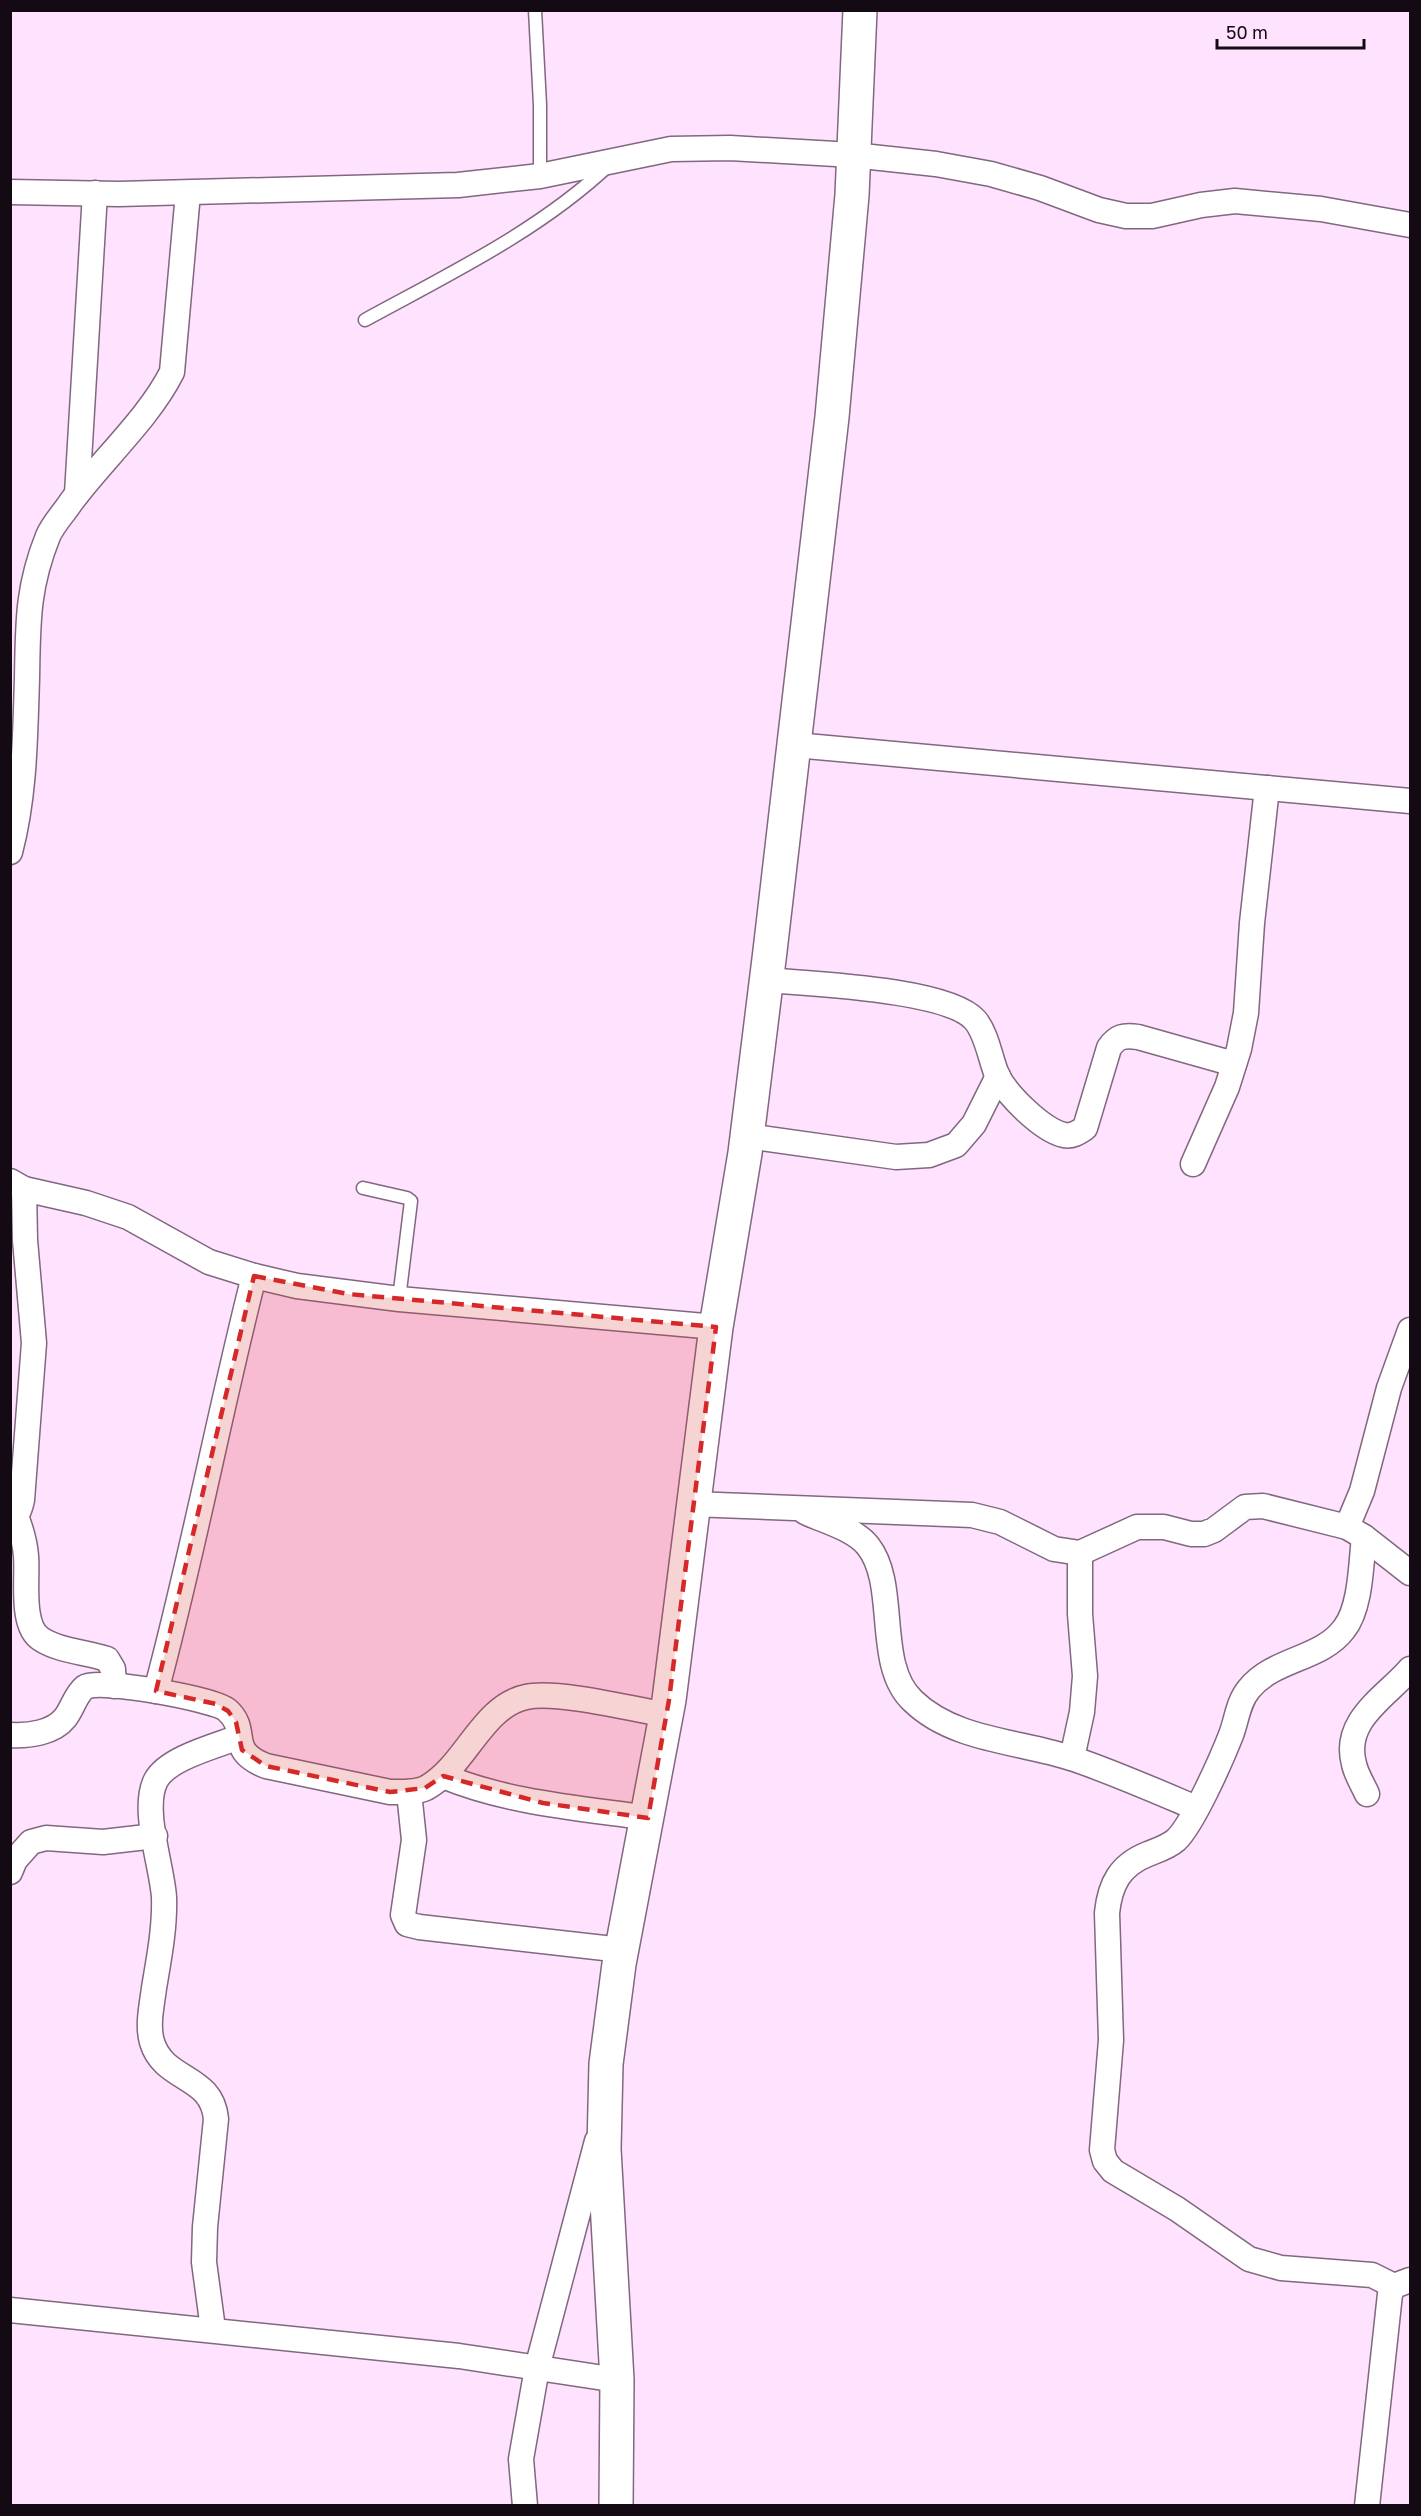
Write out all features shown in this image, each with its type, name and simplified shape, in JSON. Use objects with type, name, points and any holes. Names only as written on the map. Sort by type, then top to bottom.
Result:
[{"type":"street","points":[[616,2505],[617,2380],[604,2149],[606,2064],[622,1950],[667,1715],[716,1327],[747,1136],[832,417],[853,155],[860,10]]},
{"type":"street","points":[[10,192],[95,194],[458,185],[540,176],[617,158],[671,149],[730,148],[853,155],[936,164],[991,174],[1040,188],[1099,210],[1126,216],[1152,216],[1201,205],[1235,201],[1321,209],[1410,225]]},
{"type":"street","points":[[10,852],[15,833],[25,746],[20,604],[49,532],[146,410],[172,372],[188,192]]},
{"type":"street","points":[[77,494],[95,194]]},
{"type":"street","points":[[795,745],[1410,801]]},
{"type":"street","points":[[1193,1164],[1227,1087],[1246,1013],[1252,922],[1266,788]]},
{"type":"street","points":[[766,980],[877,991],[935,1000],[959,1007],[976,1021],[998,1076],[1009,1094],[1054,1131],[1066,1136],[1078,1133],[1085,1128],[1109,1048],[1115,1039],[1125,1036],[1138,1037],[1234,1064]]},
{"type":"street","points":[[747,1136],[896,1157],[929,1155],[956,1145],[974,1124],[998,1076]]},
{"type":"street","points":[[114,1686],[113,1669],[106,1659],[56,1646],[40,1639],[32,1630],[27,1611],[27,1555],[22,1531],[13,1517],[22,1500],[34,1343],[25,1240],[17,1185],[128,1216],[209,1262],[297,1286],[399,1299],[716,1327]]},
{"type":"street","points":[[156,1691],[182,1592],[233,1359],[254,1276]]},
{"type":"street","points":[[1402,2283],[1372,2275],[1281,2268],[1249,2259],[1177,2209],[1113,2171],[1105,2161],[1102,2136],[1111,2040],[1107,1913],[1109,1894],[1116,1877],[1129,1863],[1165,1848],[1177,1839],[1196,1808],[1222,1756],[1232,1732],[1238,1708],[1247,1691],[1258,1678],[1330,1643],[1345,1629],[1354,1610],[1356,1532],[1362,1491],[1389,1388],[1410,1330]]},
{"type":"street","points":[[692,1504],[972,1515],[1000,1522],[1054,1549],[1080,1553],[1137,1527],[1164,1527],[1191,1534],[1204,1534],[1214,1530],[1245,1507],[1263,1506],[1284,1510],[1356,1532],[1410,1573]]},
{"type":"street","points":[[794,1508],[850,1532],[868,1546],[878,1565],[885,1597],[890,1651],[897,1677],[910,1699],[929,1716],[966,1731],[1071,1758],[1124,1777],[1196,1808]]},
{"type":"street","points":[[1071,1758],[1082,1712],[1085,1676],[1080,1614],[1080,1553]]},
{"type":"street","points":[[1367,1794],[1353,1764],[1352,1740],[1361,1718],[1410,1669]]},
{"type":"street","points":[[10,1735],[34,1734],[50,1729],[65,1718],[78,1695],[87,1686],[101,1684],[156,1691],[216,1704],[228,1711],[236,1722],[242,1750],[251,1760],[266,1766],[390,1792],[409,1792],[425,1788],[443,1776],[498,1711],[512,1701],[528,1696],[554,1696],[667,1715]]},
{"type":"street","points":[[213,2329],[204,2262],[205,2227],[216,2119],[210,2096],[170,2068],[159,2056],[152,2041],[150,2018],[163,1929],[164,1899],[151,1798],[155,1781],[166,1768],[181,1759],[239,1737]]},
{"type":"street","points":[[443,1776],[489,1791],[543,1803],[648,1818]]},
{"type":"street","points":[[409,1792],[414,1840],[403,1915],[407,1924],[622,1950]]},
{"type":"street","points":[[10,1872],[15,1860],[31,1842],[46,1838],[103,1842],[155,1836]]},
{"type":"street","points":[[525,2505],[521,2459],[537,2368],[605,2110]]},
{"type":"street","points":[[1367,2505],[1390,2294],[1402,2283]]},
{"type":"street","points":[[10,2310],[459,2356],[617,2380]]},
{"type":"lane","points":[[535,10],[540,105],[540,176]]},
{"type":"lane","points":[[365,320],[497,247],[590,183],[617,158]]},
{"type":"lane","points":[[363,1188],[411,1200],[399,1299]]},
{"type":"highlighted area","points":[[254,1276],[348,1294],[716,1327],[669,1700],[648,1818],[543,1803],[443,1776],[425,1788],[390,1792],[266,1766],[242,1750],[236,1722],[228,1711],[216,1704],[156,1691]]}]
